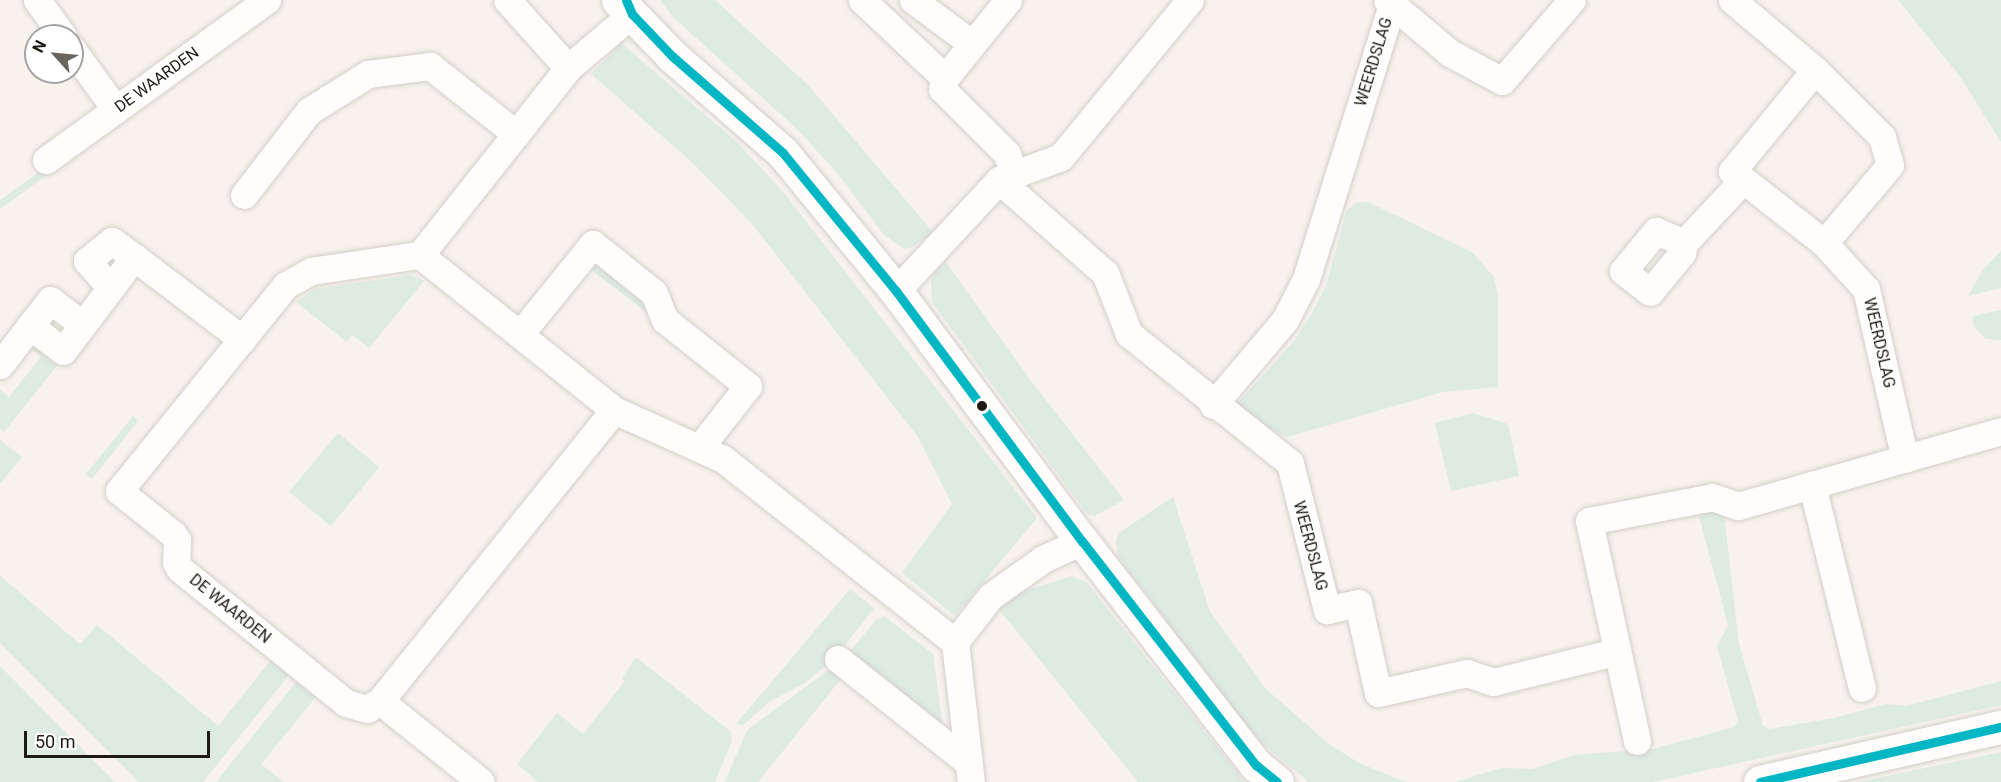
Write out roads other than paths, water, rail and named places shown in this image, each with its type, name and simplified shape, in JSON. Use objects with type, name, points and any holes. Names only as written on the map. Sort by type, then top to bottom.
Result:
[{"type":"street","points":[[37,0],[54,24]]},
{"type":"street","name":"DE WAARDEN","points":[[46,160],[267,0]]},
{"type":"street","points":[[507,0],[568,68]]},
{"type":"street","name":"WEERDSLAG","points":[[862,0],[945,78],[942,89],[1007,154],[1006,176],[1105,273],[1129,334],[1213,405],[1290,463],[1327,610],[1358,603],[1378,693],[1467,673],[1493,682],[1615,652]]},
{"type":"street","points":[[914,0],[971,44]]},
{"type":"street","points":[[945,78],[1008,0]]},
{"type":"street","points":[[896,291],[1006,176],[1061,157],[1190,0]]},
{"type":"street","name":"WEERDSLAG","points":[[1213,405],[1285,320],[1306,279],[1389,2],[1450,53],[1502,81],[1572,0]]},
{"type":"street","points":[[1732,0],[1815,70],[1882,137],[1890,165],[1824,243]]},
{"type":"street","points":[[955,642],[723,459],[701,446],[614,410],[420,255],[568,68],[626,4],[672,56],[783,153],[896,291],[1082,541],[1256,765],[1277,782]]},
{"type":"street","points":[[84,66],[116,110]]},
{"type":"street","points":[[244,195],[309,111],[368,74],[430,66],[516,134]]},
{"type":"street","points":[[1684,243],[1742,181],[1732,171],[1815,70]]},
{"type":"street","name":"WEERDSLAG","points":[[1742,181],[1824,243],[1866,289],[1905,459]]},
{"type":"street","points":[[520,334],[593,244],[654,293],[665,320],[748,387],[701,446]]},
{"type":"street","name":"DE WAARDEN","points":[[380,701],[367,709],[346,703],[180,569],[176,562],[177,540],[119,491],[294,278],[311,271],[420,255]]},
{"type":"street","points":[[0,365],[30,326],[63,351],[134,256],[242,339]]},
{"type":"street","points":[[481,782],[380,701],[614,410]]},
{"type":"street","points":[[1637,741],[1615,652],[1589,522],[1712,497],[1737,506],[2001,431]]},
{"type":"street","points":[[1812,485],[1862,688]]},
{"type":"street","points":[[969,772],[955,642],[991,596],[1042,559],[1082,541]]},
{"type":"street","points":[[838,660],[969,772]]},
{"type":"street","points":[[1760,782],[2001,728]]}]
